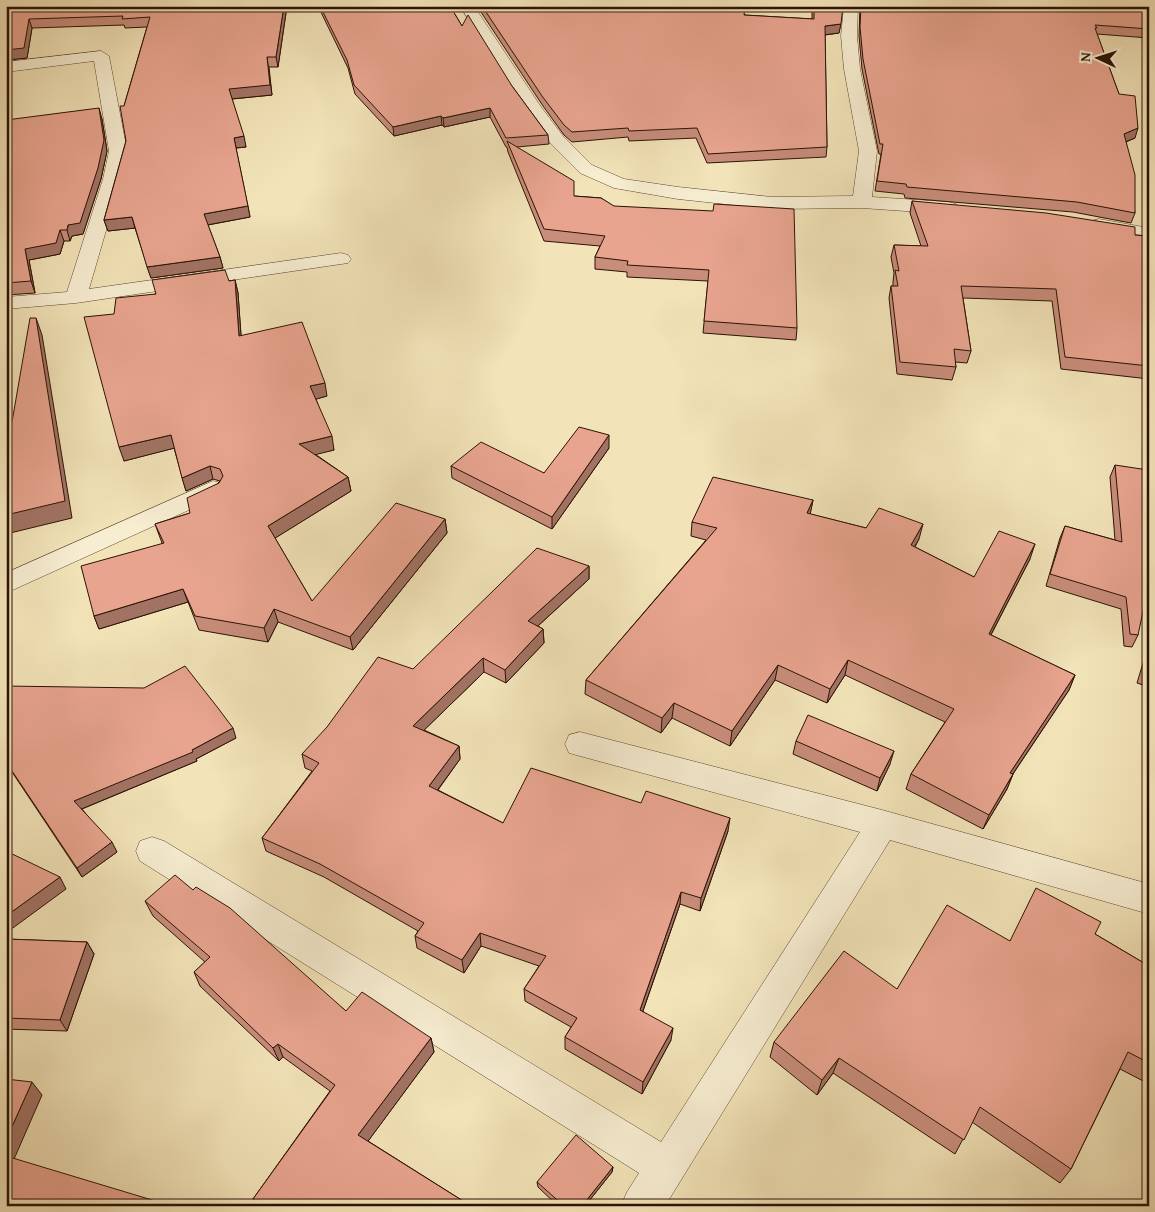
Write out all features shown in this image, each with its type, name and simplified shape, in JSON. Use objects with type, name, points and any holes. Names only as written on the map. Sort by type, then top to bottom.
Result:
[{"type":"street","points":[[467,6],[534,110],[557,140],[586,169],[620,184],[678,193],[772,203],[862,202],[969,210]]},
{"type":"street","points":[[851,6],[848,36],[852,69],[868,151],[862,202]]},
{"type":"street","points":[[6,67],[101,56],[118,151],[112,179],[98,219],[76,297]]},
{"type":"street","points":[[1082,222],[1149,234]]},
{"type":"street","points":[[6,303],[76,297],[342,258]]},
{"type":"street","points":[[6,584],[213,489]]},
{"type":"street","points":[[580,744],[882,824],[1149,899]]},
{"type":"street","points":[[641,1206],[667,1168],[882,824]]},
{"type":"street","points":[[152,851],[667,1168]]},
{"type":"building","points":[[6,6],[284,6],[276,57],[267,57],[270,85],[229,89],[244,136],[234,138],[248,206],[204,214],[220,257],[147,267],[132,217],[104,220],[126,141],[120,106],[124,106],[150,17],[122,19],[123,16],[29,19],[24,48],[6,50]]},
{"type":"building","points":[[320,6],[450,6],[462,26],[468,15],[512,86],[548,135],[506,138],[490,108],[443,118],[441,116],[393,127],[354,85],[347,60]]},
{"type":"building","points":[[482,6],[745,6],[744,15],[814,19],[814,6],[843,6],[841,24],[825,26],[827,147],[708,154],[697,128],[629,131],[628,128],[572,132],[564,125],[542,96]]},
{"type":"building","points":[[861,6],[1149,6],[1149,29],[1095,25],[1119,94],[1135,96],[1138,128],[1124,134],[1135,175],[1135,213],[1077,202],[907,187],[906,184],[877,181],[883,144],[880,144],[863,59],[860,27]]},
{"type":"building","points":[[99,108],[104,140],[98,168],[80,223],[68,225],[67,230],[60,230],[56,243],[25,249],[31,281],[6,283],[6,120]]},
{"type":"building","points":[[507,141],[574,181],[574,196],[601,198],[614,206],[713,211],[714,204],[794,209],[797,328],[704,321],[709,270],[627,265],[628,261],[595,257],[605,236],[544,229]]},
{"type":"building","points":[[912,201],[1046,213],[1135,227],[1135,235],[1149,236],[1149,366],[1065,357],[1056,289],[961,286],[971,351],[954,349],[956,367],[900,362],[891,286],[898,286],[895,270],[899,271],[894,245],[928,246]]},
{"type":"building","points":[[225,270],[229,281],[235,280],[239,336],[302,322],[325,383],[310,386],[332,436],[299,444],[348,477],[268,526],[312,601],[396,503],[445,519],[350,637],[274,609],[264,628],[195,616],[183,589],[94,616],[81,566],[164,543],[155,524],[190,513],[187,498],[219,483],[223,476],[220,469],[210,466],[182,478],[171,435],[119,447],[84,317],[114,314],[116,298],[156,294],[152,280]]},
{"type":"building","points":[[30,318],[36,318],[65,501],[6,515],[6,423],[12,422]]},
{"type":"building","points":[[579,427],[609,435],[552,517],[451,466],[481,442],[544,473]]},
{"type":"building","points":[[1115,465],[1148,470],[1149,583],[1138,635],[1130,634],[1126,597],[1050,574],[1065,526],[1122,542]]},
{"type":"building","points":[[713,477],[813,500],[807,513],[866,528],[879,508],[923,524],[911,545],[974,577],[999,531],[1035,544],[989,634],[1075,675],[1010,773],[1013,774],[989,815],[911,774],[954,709],[848,660],[830,689],[778,665],[732,731],[674,703],[662,718],[586,680],[717,528],[692,522]]},
{"type":"building","points":[[537,548],[589,566],[528,621],[543,629],[505,670],[483,658],[413,726],[459,746],[429,786],[503,823],[531,768],[641,803],[646,791],[730,818],[701,898],[681,892],[640,1010],[673,1028],[643,1082],[565,1037],[577,1018],[524,989],[546,956],[480,933],[462,960],[415,936],[424,923],[320,864],[262,838],[319,763],[302,754],[327,727],[378,657],[413,669]]},
{"type":"building","points":[[1149,653],[1149,672],[1144,670]]},
{"type":"building","points":[[185,666],[233,728],[192,750],[193,752],[74,801],[112,842],[77,868],[6,762],[6,686],[144,688]]},
{"type":"building","points":[[808,715],[894,751],[880,778],[796,741]]},
{"type":"building","points":[[6,851],[60,877],[6,916]]},
{"type":"building","points":[[175,875],[193,890],[196,887],[230,908],[346,1011],[362,992],[431,1038],[358,1135],[471,1206],[263,1206],[253,1199],[335,1085],[278,1044],[273,1048],[194,972],[210,957],[145,901]]},
{"type":"building","points":[[1036,888],[1101,922],[1095,934],[1149,966],[1149,1063],[1128,1052],[1071,1169],[980,1107],[964,1140],[839,1058],[822,1080],[774,1042],[844,951],[897,989],[947,905],[1010,941]]},
{"type":"building","points":[[6,939],[87,942],[60,1020],[6,1018]]},
{"type":"building","points":[[6,1079],[32,1082],[6,1140]]},
{"type":"building","points":[[576,1135],[613,1167],[582,1206],[564,1206],[537,1182]]},
{"type":"building","points":[[6,1156],[172,1206],[6,1206]]}]
